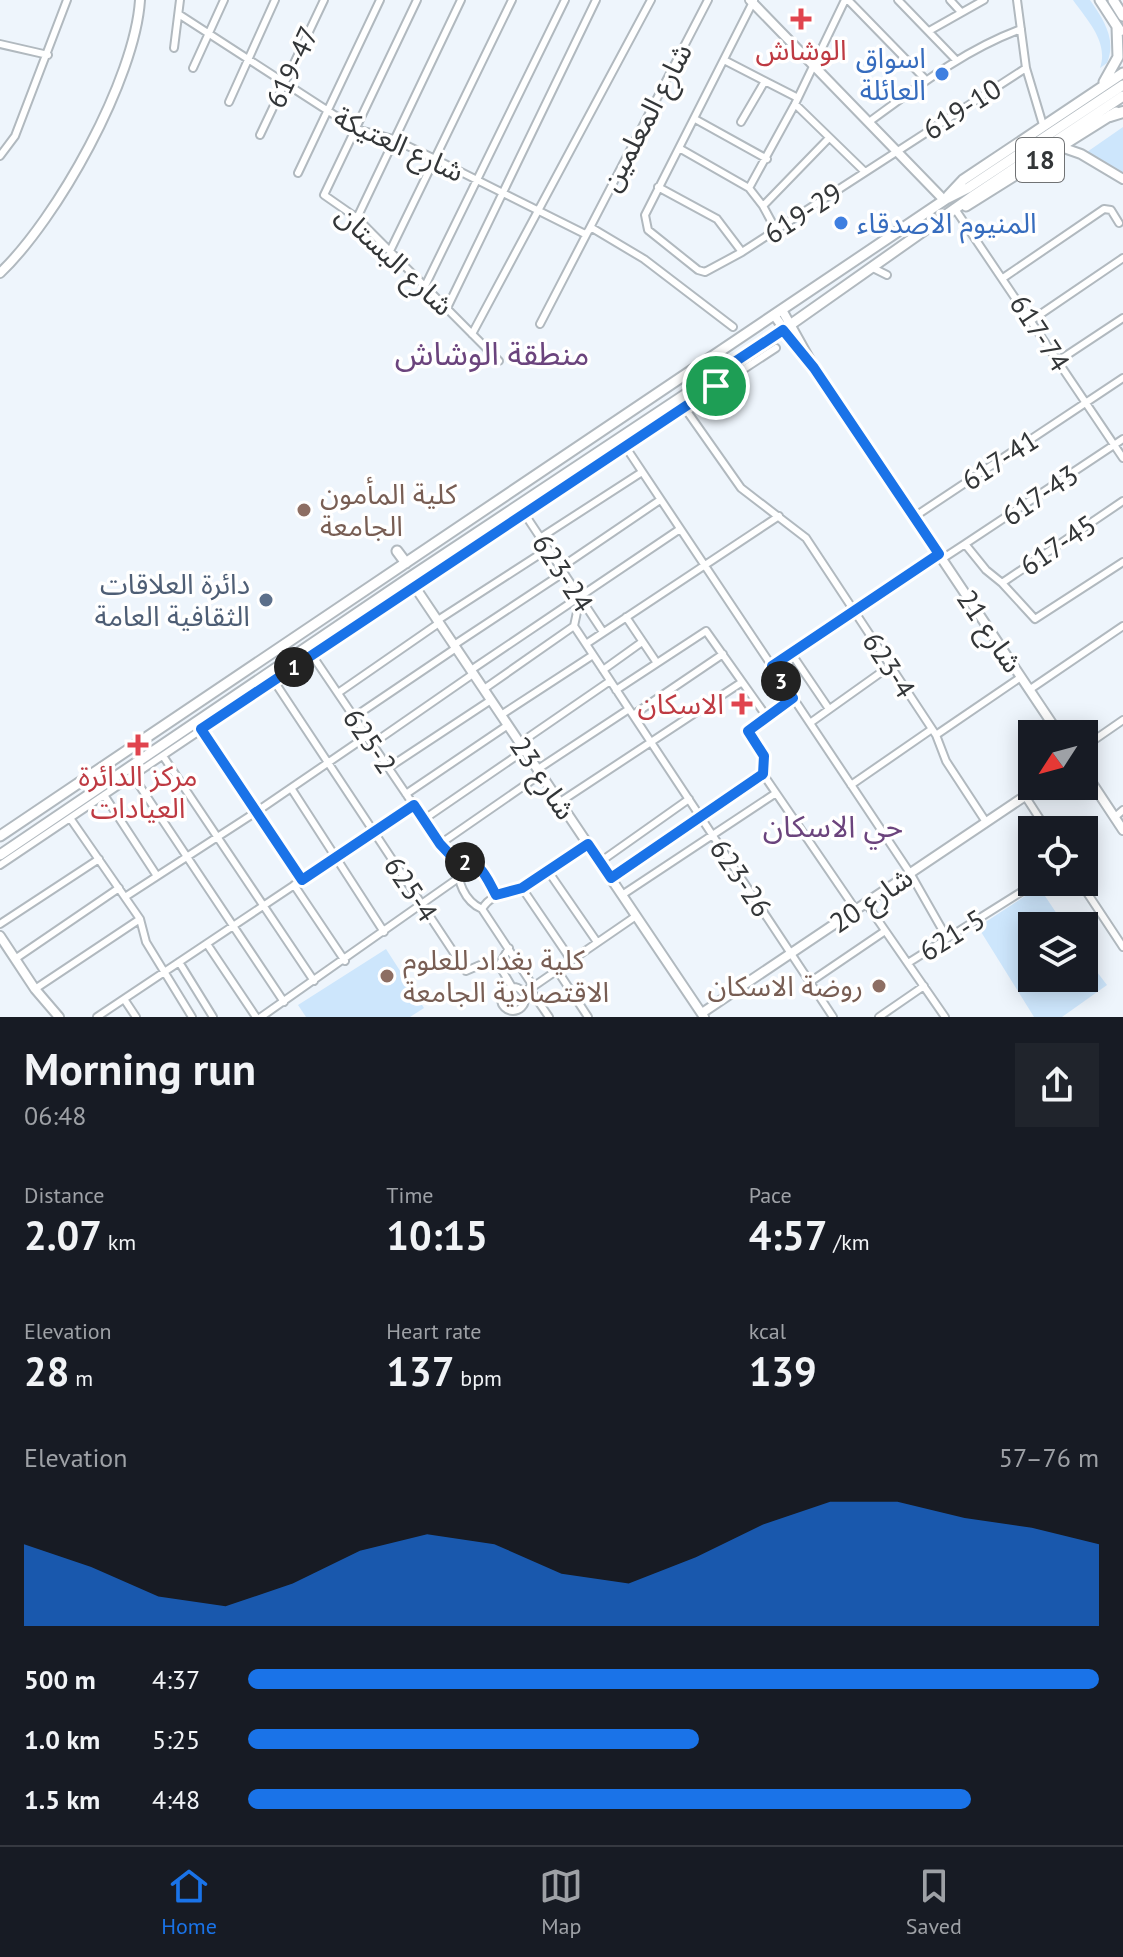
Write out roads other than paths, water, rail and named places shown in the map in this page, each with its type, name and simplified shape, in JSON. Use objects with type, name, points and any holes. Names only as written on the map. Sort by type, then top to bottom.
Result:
[{"type":"highway","points":[[1110,116],[1123,110]]},
{"type":"main road","points":[[1100,0],[1123,36]]},
{"type":"main road","points":[[1113,0],[1123,16]]},
{"type":"main road","points":[[1094,92],[1116,64],[1120,50],[1117,26]]},
{"type":"main road","name":"18","points":[[0,836],[945,200],[963,180],[1123,73]]},
{"type":"main road","points":[[970,192],[1123,85]]},
{"type":"main road","points":[[970,192],[1123,96]]},
{"type":"main road","name":"18","points":[[955,209],[976,201],[1110,116]]},
{"type":"main road","name":"18","points":[[945,200],[970,192]]},
{"type":"main road","name":"18","points":[[0,855],[362,610],[471,543],[873,268],[955,209],[970,192]]},
{"type":"main road","points":[[716,386],[721,371]]},
{"type":"main road","points":[[397,551],[406,563]]},
{"type":"main road","points":[[353,628],[362,610]]},
{"type":"main road","points":[[47,823],[66,820]]},
{"type":"street","points":[[0,156],[15,136],[67,0]]},
{"type":"street","points":[[0,273],[44,220],[95,133],[127,60],[140,0]]},
{"type":"street","points":[[174,48],[180,0]]},
{"type":"street","points":[[193,68],[224,0]]},
{"type":"street","points":[[229,102],[275,0]]},
{"type":"street","name":"619-47","points":[[260,135],[324,0]]},
{"type":"street","points":[[298,173],[380,0]]},
{"type":"street","points":[[356,129],[417,0]]},
{"type":"street","points":[[357,218],[461,0]]},
{"type":"street","points":[[390,251],[512,0]]},
{"type":"street","points":[[425,286],[565,0]]},
{"type":"street","points":[[447,308],[596,0]]},
{"type":"street","points":[[472,334],[651,0]]},
{"type":"street","name":"شارع المعلمين","points":[[540,324],[708,0]]},
{"type":"street","points":[[749,188],[767,159],[847,0],[926,80]]},
{"type":"street","points":[[898,0],[956,60]]},
{"type":"street","points":[[950,0],[961,12]]},
{"type":"street","points":[[929,31],[984,0]]},
{"type":"street","points":[[1017,0],[1026,68],[1043,125]]},
{"type":"street","points":[[742,252],[717,219],[658,187],[752,1]]},
{"type":"street","name":"619-10","points":[[752,1],[945,200]]},
{"type":"street","name":"شارع العتيکة","points":[[180,15],[356,129],[393,139],[585,234],[592,228],[644,259],[733,327]]},
{"type":"street","points":[[869,122],[956,60],[1021,29]]},
{"type":"street","points":[[0,44],[48,55]]},
{"type":"street","points":[[724,60],[797,101],[829,138],[865,172]]},
{"type":"street","name":"619-10","points":[[898,151],[1026,68]]},
{"type":"street","points":[[741,122],[765,81]]},
{"type":"street","points":[[695,119],[767,159]]},
{"type":"street","name":"شارع البستان","points":[[356,129],[324,195],[357,218],[499,361]]},
{"type":"street","points":[[763,206],[829,138]]},
{"type":"street","points":[[1061,147],[1081,154],[1123,179]]},
{"type":"street","points":[[679,148],[749,188],[776,230]]},
{"type":"street","name":"619-29","points":[[658,187],[645,215],[648,230],[698,270],[705,272],[742,252],[898,151]]},
{"type":"street","name":"617-74","points":[[955,209],[1123,458]]},
{"type":"street","points":[[1003,278],[1104,209],[1111,210],[1119,223]]},
{"type":"street","points":[[1032,320],[1123,258]]},
{"type":"street","points":[[873,268],[887,275]]},
{"type":"street","name":"شارع 21","points":[[778,312],[1049,720]]},
{"type":"street","points":[[1058,361],[1123,318]]},
{"type":"street","points":[[471,543],[524,513],[776,348]]},
{"type":"street","name":"617-41","points":[[914,517],[1123,378]]},
{"type":"street","name":"623-4","points":[[684,407],[741,488],[806,538],[934,732],[946,761],[986,822]]},
{"type":"street","name":"617-43","points":[[772,666],[1123,439]]},
{"type":"street","points":[[625,446],[910,873],[947,938]]},
{"type":"street","points":[[540,538],[642,472]]},
{"type":"street","points":[[354,717],[660,500]]},
{"type":"street","name":"617-45","points":[[1123,501],[1002,583],[1035,619],[1123,562]]},
{"type":"street","name":"623-24","points":[[524,513],[603,632]]},
{"type":"street","points":[[586,644],[779,516]]},
{"type":"street","points":[[372,744],[680,529]]},
{"type":"street","points":[[965,544],[986,570],[1002,583]]},
{"type":"street","points":[[338,693],[548,549]]},
{"type":"street","points":[[0,865],[353,628],[412,582]]},
{"type":"street","name":"شارع 23","points":[[412,582],[703,1015]]},
{"type":"street","points":[[484,689],[574,626],[580,598]]},
{"type":"street","points":[[626,617],[657,663]]},
{"type":"street","name":"623-26","points":[[574,626],[833,1017]]},
{"type":"street","points":[[1029,690],[1123,626]]},
{"type":"street","points":[[616,690],[703,631],[709,634],[767,717]]},
{"type":"street","points":[[603,670],[642,642]]},
{"type":"street","points":[[791,653],[829,709]]},
{"type":"street","points":[[440,844],[539,772],[723,654]]},
{"type":"street","name":"625-2","points":[[312,655],[440,844],[458,863],[476,863],[496,895]]},
{"type":"street","points":[[501,715],[593,655]]},
{"type":"street","points":[[810,723],[890,666]]},
{"type":"street","points":[[851,785],[1021,677]]},
{"type":"street","name":"625-4","points":[[274,681],[466,971],[470,972],[480,965],[499,965]]},
{"type":"street","points":[[423,820],[610,681]]},
{"type":"street","points":[[560,802],[742,682]]},
{"type":"street","points":[[793,698],[748,731],[764,756],[763,774],[856,910]]},
{"type":"street","points":[[388,768],[491,700]]},
{"type":"street","points":[[1098,737],[1123,720]]},
{"type":"street","points":[[406,794],[508,725]]},
{"type":"street","points":[[201,729],[302,880]]},
{"type":"street","points":[[125,897],[367,736]]},
{"type":"street","points":[[163,756],[314,981]]},
{"type":"street","points":[[611,878],[763,774]]},
{"type":"street","points":[[133,776],[284,1002]]},
{"type":"street","points":[[291,788],[384,932]]},
{"type":"street","points":[[1098,792],[1123,830]]},
{"type":"street","points":[[622,895],[776,793]]},
{"type":"street","points":[[104,795],[157,876]]},
{"type":"street","points":[[600,862],[689,799]]},
{"type":"street","name":"شارع 20","points":[[703,1015],[1019,800]]},
{"type":"street","points":[[97,1017],[109,1014],[124,999],[414,805]]},
{"type":"street","points":[[1115,817],[1123,810]]},
{"type":"street","points":[[66,820],[99,859],[140,919],[146,942],[192,1017]]},
{"type":"street","points":[[482,909],[496,895],[522,888],[588,844]]},
{"type":"street","points":[[0,924],[99,859]]},
{"type":"street","points":[[458,863],[457,879],[509,948],[529,989],[549,1017]]},
{"type":"street","points":[[548,871],[597,942]]},
{"type":"street","points":[[207,944],[259,1017],[345,961],[457,879]]},
{"type":"street","points":[[294,885],[345,961]]},
{"type":"street","points":[[15,959],[119,888]]},
{"type":"street","points":[[522,888],[571,960]]},
{"type":"street","name":"621-5","points":[[908,963],[1018,894]]},
{"type":"street","points":[[1089,896],[1123,947]]},
{"type":"street","points":[[866,903],[945,1017]]},
{"type":"street","points":[[512,1013],[503,1006],[501,998],[504,991],[512,987],[529,989],[636,916]]},
{"type":"street","points":[[35,989],[140,919]]},
{"type":"street","points":[[810,982],[885,931]]},
{"type":"street","points":[[0,936],[35,989],[59,1017]]},
{"type":"street","points":[[509,948],[499,965],[512,987]]},
{"type":"street","points":[[179,962],[213,1017]]},
{"type":"street","points":[[557,970],[588,1017]]},
{"type":"street","points":[[879,1017],[924,986]]},
{"type":"street","points":[[501,1017],[520,1010],[529,989]]},
{"type":"street","points":[[124,999],[136,1017]]},
{"type":"place","name":"الوشاش","points":[[801,19]]},
{"type":"place","name":"اسواق العائلة","points":[[942,74]]},
{"type":"place","name":"المنيوم الاصدقاء","points":[[841,223]]},
{"type":"place","name":"كلية المأمون الجامعة","points":[[304,510]]},
{"type":"place","name":"دائرة العلاقات الثقافية العامة","points":[[266,600]]},
{"type":"place","name":"الاسكان","points":[[742,704]]},
{"type":"place","name":"مركز الدائرة العيادات","points":[[138,745]]},
{"type":"place","name":"كلية بغداد للعلوم الاقتصادية الجامعة","points":[[387,976]]},
{"type":"place","name":"روضة الاسكان","points":[[879,986]]},
{"type":"district","name":"منطقة الوشاش","points":[[492,354]]},
{"type":"district","name":"حي الاسكان","points":[[833,827]]}]
